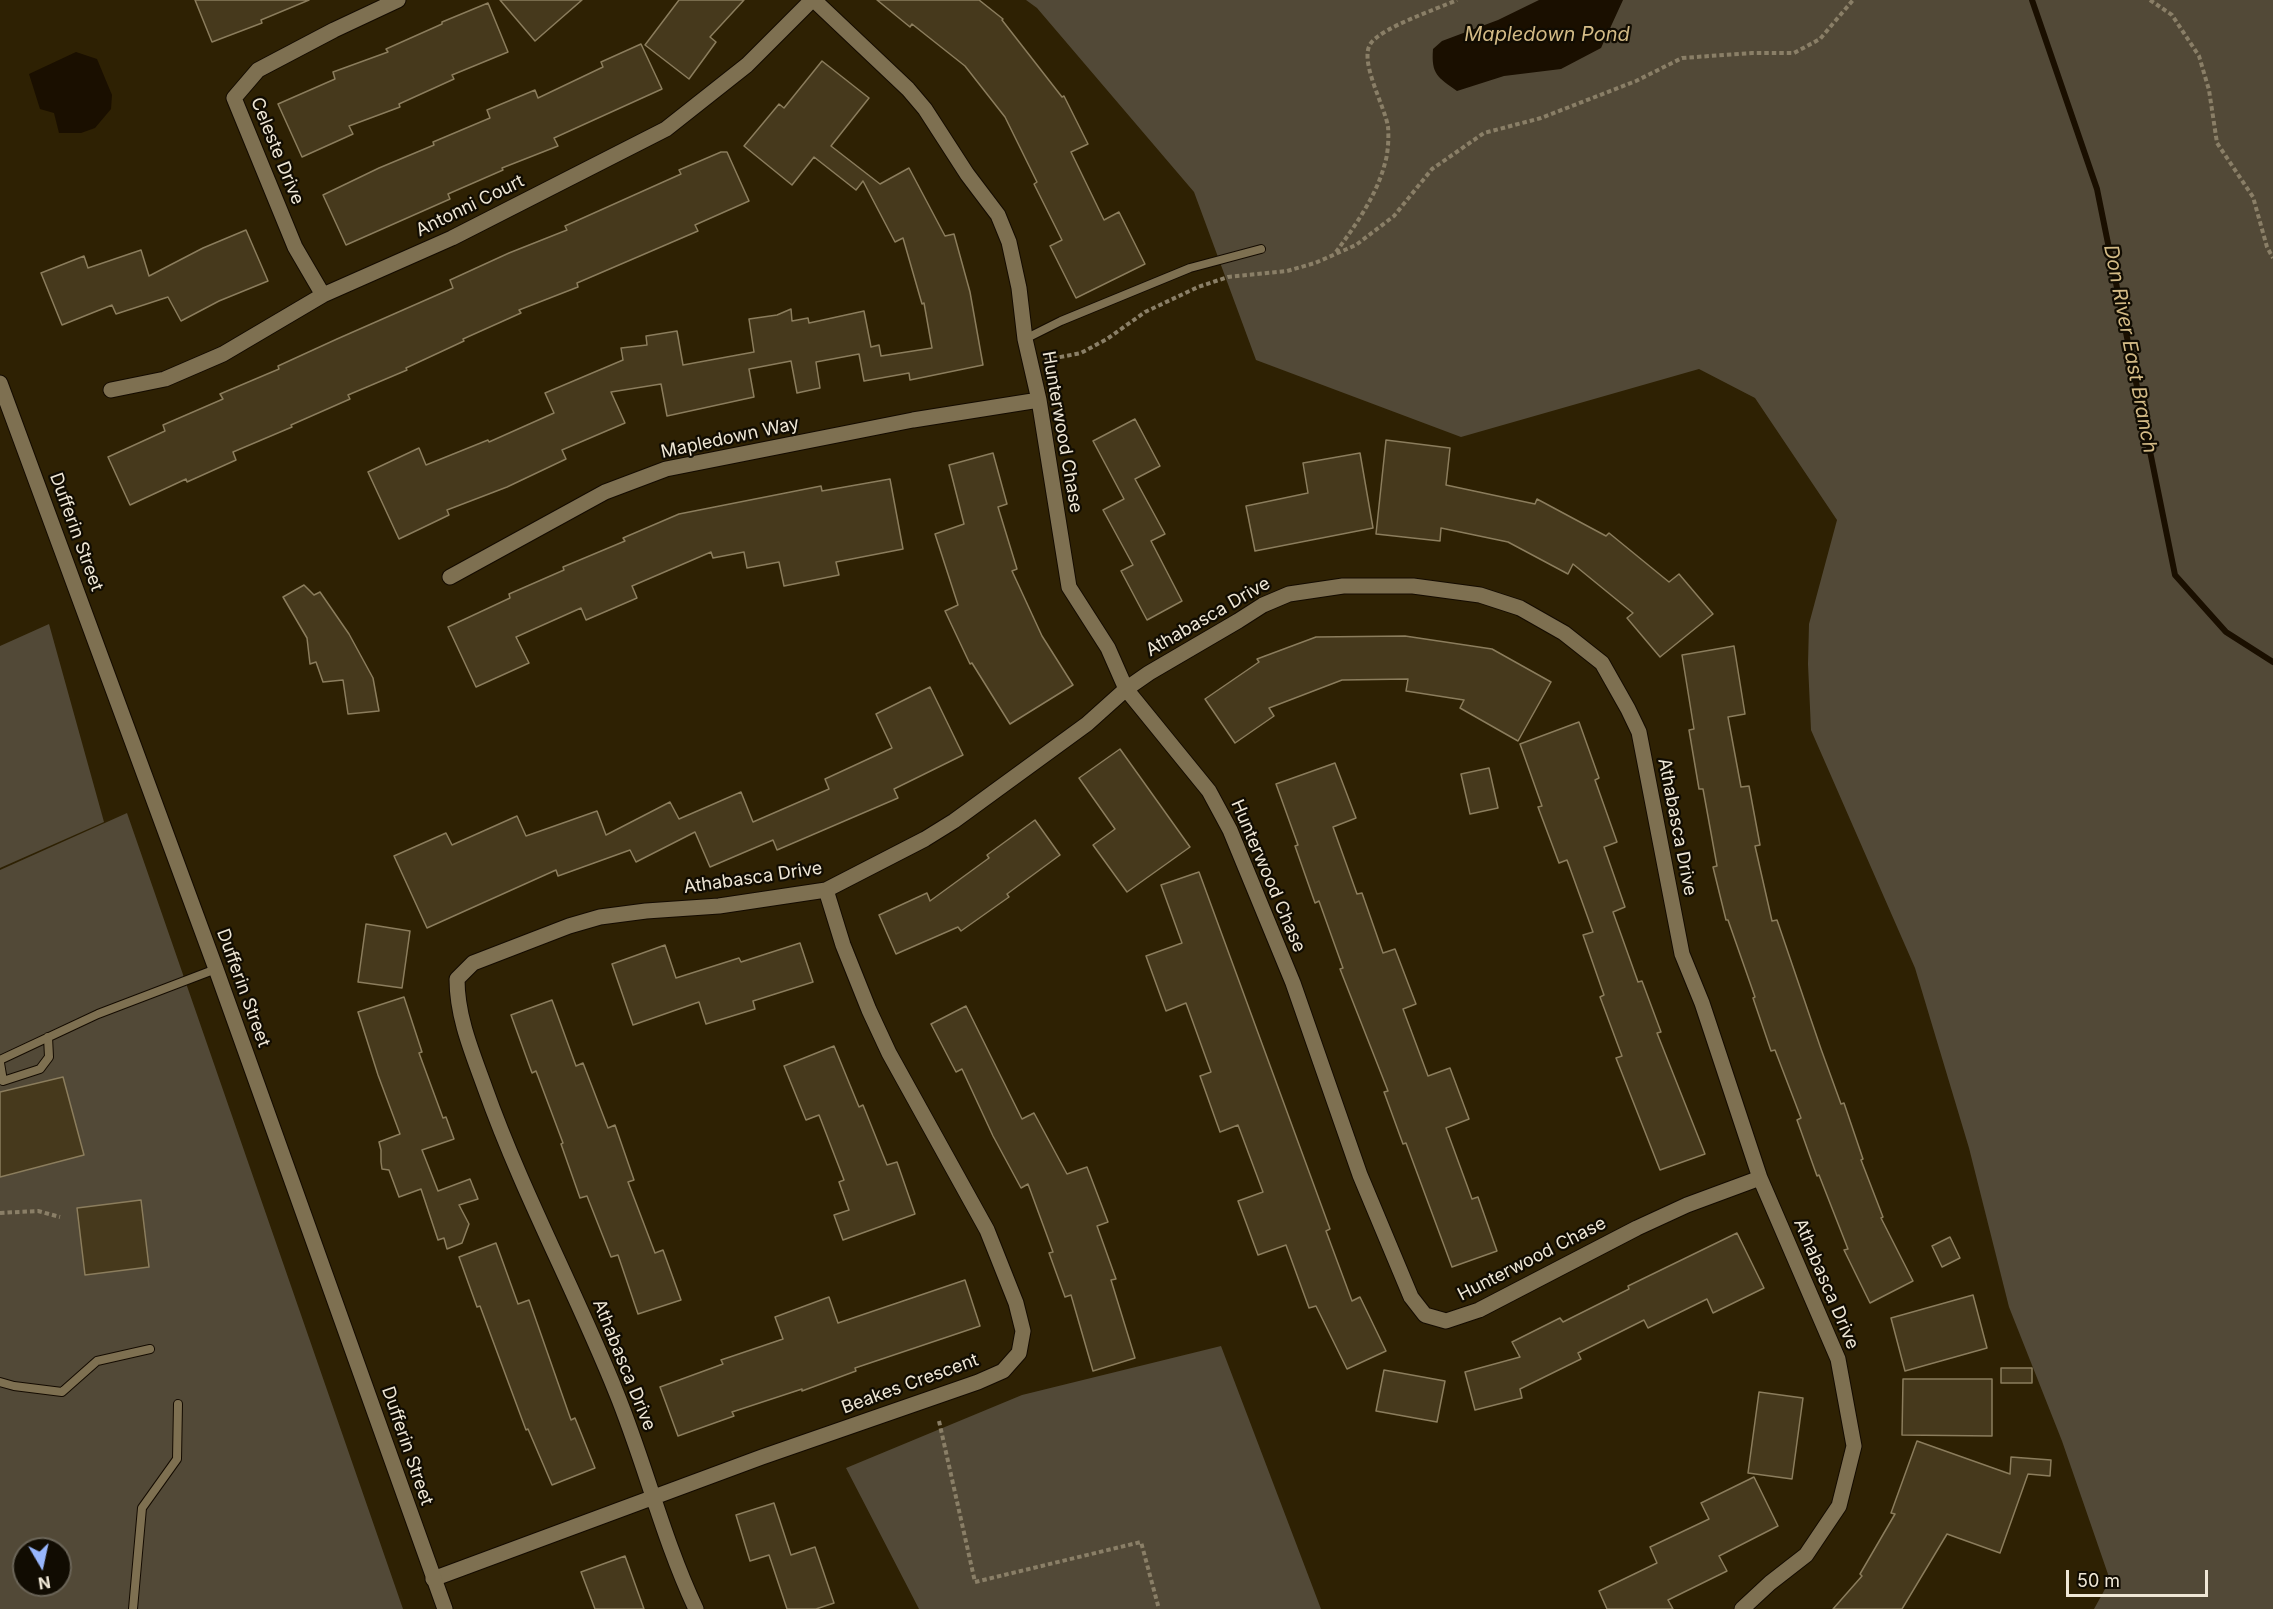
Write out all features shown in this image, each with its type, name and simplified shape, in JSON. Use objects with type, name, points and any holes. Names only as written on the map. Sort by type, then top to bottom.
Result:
[{"type":"street","name":"Celeste Drive","points":[[322,295],[295,248],[234,98],[258,70],[333,30],[398,0]]},
{"type":"street","name":"Antonni Court","points":[[111,390],[165,379],[223,354],[322,295],[453,238],[666,129],[747,65],[813,0]]},
{"type":"street","name":"Hunterwood Chase","points":[[813,0],[908,89],[925,109],[967,174],[998,215],[1009,242],[1019,288],[1025,339],[1039,400],[1069,588],[1108,648],[1126,689],[1209,791],[1230,830],[1293,983],[1360,1175],[1411,1297],[1425,1315],[1446,1321],[1479,1311],[1637,1228],[1687,1205],[1760,1178]]},
{"type":"street","name":"Dufferin Street","points":[[0,383],[216,969],[445,1609]]},
{"type":"street","name":"Mapledown Way","points":[[450,577],[605,492],[666,469],[913,420],[1039,400]]},
{"type":"street","name":"Athabasca Drive","points":[[652,1497],[618,1395],[505,1142],[464,1027],[457,1001],[457,979],[473,963],[569,926],[600,918],[646,911],[719,906],[826,890],[925,839],[954,821],[1087,724],[1126,689],[1263,605],[1289,594],[1343,586],[1413,586],[1480,595],[1520,608],[1564,633],[1602,663],[1639,732],[1682,954],[1706,1015],[1760,1178],[1838,1359],[1854,1446],[1839,1506],[1806,1555],[1770,1582],[1742,1609]]},
{"type":"street","name":"Beakes Crescent","points":[[434,1579],[652,1497],[978,1382],[1003,1371],[1019,1353],[1023,1331],[1016,1303],[987,1230],[889,1053],[843,945],[826,890]]},
{"type":"street","points":[[652,1497],[696,1609]]},
{"type":"lane","points":[[1025,339],[1061,321],[1190,268],[1261,249]]},
{"type":"lane","points":[[48,1038],[49,1057],[40,1069],[3,1081],[0,1061],[48,1038],[109,1010],[216,969]]},
{"type":"lane","points":[[0,1382],[62,1392],[97,1361],[150,1349]]},
{"type":"lane","points":[[133,1609],[142,1508],[177,1459],[178,1404]]},
{"type":"path","points":[[1335,252],[1353,228],[1371,197],[1386,163],[1388,127],[1366,59],[1369,45],[1379,34],[1457,0]]},
{"type":"path","points":[[1030,362],[1081,353],[1107,339],[1145,312],[1197,287],[1228,277],[1287,271],[1315,263],[1335,252],[1356,245],[1394,216],[1432,169],[1484,133],[1541,118],[1636,81],[1682,58],[1752,52],[1794,53],[1820,39],[1853,0]]},
{"type":"path","points":[[2150,0],[2172,15],[2199,56],[2209,90],[2217,143],[2253,197],[2266,247],[2273,258]]},
{"type":"path","points":[[0,1213],[38,1211],[60,1217]]},
{"type":"path","points":[[939,1421],[975,1582],[1141,1542],[1159,1609]]},
{"type":"shaded area","points":[[1026,0],[2273,0],[2273,1609],[2094,1609],[2110,1580],[2062,1441],[2009,1307],[1969,1148],[1915,968],[1811,730],[1809,624],[1837,520],[1755,398],[1699,369],[1461,437],[1256,360],[1194,192],[1037,8]]},
{"type":"shaded area","points":[[49,624],[104,822],[0,868],[0,646]]},
{"type":"shaded area","points":[[127,813],[403,1609],[0,1609],[0,870]]},
{"type":"shaded area","points":[[1221,1346],[1321,1609],[919,1609],[846,1468],[1022,1395]]},
{"type":"water","name":"Mapledown Pond","points":[[1539,0],[1623,0],[1601,48],[1561,69],[1504,76],[1457,91],[1437,74],[1433,65],[1433,49],[1442,41],[1498,20]]},
{"type":"water","points":[[76,52],[97,59],[112,95],[111,109],[95,128],[81,133],[59,133],[54,113],[40,109],[29,74]]},
{"type":"building","points":[[195,0],[309,0],[261,20],[262,23],[212,42]]},
{"type":"building","points":[[500,0],[582,0],[535,41]]},
{"type":"building","points":[[679,0],[744,0],[710,37],[716,42],[689,79],[645,45]]},
{"type":"building","points":[[877,0],[979,0],[1003,19],[1062,97],[1064,96],[1088,144],[1071,152],[1104,220],[1119,212],[1145,264],[1076,298],[1050,246],[1062,240],[1034,184],[1037,182],[1005,117],[965,66],[912,24],[910,27]]},
{"type":"building","points":[[488,3],[508,52],[452,75],[454,79],[399,104],[400,107],[349,126],[353,134],[302,157],[278,104],[335,79],[333,72],[388,52],[386,49]]},
{"type":"building","points":[[641,44],[662,89],[554,138],[558,146],[502,168],[503,170],[448,194],[450,199],[346,245],[323,195],[434,145],[433,142],[490,118],[487,110],[535,90],[538,98],[603,67],[601,62]]},
{"type":"building","points":[[822,61],[869,98],[831,146],[880,184],[909,168],[945,236],[954,234],[970,292],[983,365],[910,380],[909,373],[864,381],[859,354],[816,362],[820,388],[797,393],[791,361],[749,369],[754,397],[667,416],[661,384],[611,392],[625,423],[562,450],[566,459],[507,487],[447,510],[449,515],[399,539],[368,472],[419,448],[426,465],[488,440],[489,442],[554,413],[545,393],[623,360],[621,348],[647,345],[646,336],[677,331],[683,365],[754,352],[749,319],[777,315],[791,309],[792,321],[808,318],[809,323],[864,311],[871,347],[879,345],[881,356],[932,348],[924,303],[922,304],[903,238],[895,242],[863,181],[856,190],[814,157],[792,185],[744,146],[779,104],[784,108]]},
{"type":"building","points":[[721,152],[727,152],[749,201],[695,225],[698,231],[577,283],[578,287],[519,310],[521,313],[463,339],[464,341],[406,368],[407,370],[348,395],[350,399],[233,452],[236,460],[187,482],[186,479],[130,505],[108,457],[165,431],[163,425],[223,399],[220,394],[453,288],[450,280],[567,230],[565,226],[681,174],[679,170]]},
{"type":"building","points":[[246,230],[268,281],[219,301],[181,321],[168,297],[116,314],[112,305],[62,325],[41,273],[84,256],[88,268],[141,250],[149,276],[203,248]]},
{"type":"building","points":[[1135,419],[1160,466],[1135,479],[1165,534],[1151,541],[1182,601],[1147,620],[1121,571],[1133,565],[1103,510],[1124,499],[1093,441]]},
{"type":"building","points":[[1386,440],[1450,448],[1446,485],[1535,504],[1537,499],[1606,536],[1609,533],[1669,582],[1679,574],[1713,614],[1660,657],[1627,618],[1633,613],[1573,564],[1568,574],[1508,542],[1441,528],[1440,541],[1376,534]]},
{"type":"building","points":[[993,453],[1007,504],[998,507],[1017,569],[1012,571],[1042,636],[1073,685],[1010,724],[972,663],[970,664],[945,611],[958,605],[935,534],[964,524],[949,465]]},
{"type":"building","points":[[1360,453],[1373,528],[1255,551],[1246,506],[1308,493],[1303,463]]},
{"type":"building","points":[[890,479],[903,549],[836,562],[839,575],[784,586],[779,562],[747,568],[744,552],[713,558],[711,552],[632,586],[637,598],[586,620],[581,608],[516,637],[529,663],[476,687],[448,627],[510,598],[509,594],[564,570],[563,567],[625,541],[623,538],[679,514],[821,486],[822,491]]},
{"type":"building","points":[[304,585],[314,595],[320,592],[349,634],[373,678],[379,711],[348,714],[343,680],[323,682],[316,662],[310,664],[307,638],[283,597]]},
{"type":"building","points":[[1405,636],[1492,649],[1551,682],[1518,741],[1460,708],[1464,700],[1406,691],[1408,679],[1342,680],[1269,708],[1274,716],[1235,743],[1205,699],[1259,662],[1257,659],[1316,637]]},
{"type":"building","points":[[1734,646],[1745,714],[1728,717],[1741,787],[1749,786],[1760,845],[1755,846],[1772,921],[1777,920],[1841,1104],[1844,1103],[1863,1159],[1861,1160],[1883,1217],[1881,1218],[1913,1281],[1870,1303],[1844,1250],[1848,1249],[1819,1175],[1817,1176],[1797,1120],[1801,1118],[1775,1050],[1771,1051],[1753,998],[1755,997],[1728,920],[1726,920],[1713,867],[1717,866],[1703,789],[1699,789],[1689,730],[1694,729],[1682,655]]},
{"type":"building","points":[[930,687],[963,755],[894,789],[898,798],[777,850],[773,840],[710,867],[695,832],[636,862],[630,850],[558,876],[556,870],[427,928],[394,856],[446,833],[452,845],[517,816],[526,836],[597,811],[606,835],[670,802],[679,819],[741,792],[753,822],[829,789],[825,779],[892,748],[876,714]]},
{"type":"building","points":[[1579,722],[1599,778],[1595,780],[1617,842],[1604,847],[1625,907],[1613,912],[1638,982],[1642,981],[1661,1032],[1657,1033],[1705,1154],[1660,1170],[1616,1058],[1622,1056],[1600,997],[1604,995],[1583,935],[1593,932],[1567,860],[1559,863],[1538,807],[1542,806],[1520,744]]},
{"type":"building","points":[[1120,749],[1190,847],[1127,892],[1093,845],[1115,829],[1079,778]]},
{"type":"building","points":[[1335,763],[1356,818],[1333,827],[1357,894],[1362,893],[1383,953],[1395,949],[1416,1004],[1403,1009],[1428,1076],[1450,1068],[1469,1119],[1446,1128],[1472,1199],[1478,1197],[1497,1251],[1452,1267],[1406,1143],[1403,1144],[1384,1092],[1388,1091],[1340,969],[1343,968],[1319,901],[1315,903],[1295,846],[1298,845],[1276,784]]},
{"type":"building","points":[[1489,768],[1498,808],[1470,814],[1461,774]]},
{"type":"building","points":[[1035,820],[1060,855],[1007,894],[1009,897],[961,931],[958,927],[896,954],[879,915],[927,893],[930,901],[989,858],[987,855]]},
{"type":"building","points":[[1199,872],[1330,1229],[1326,1231],[1352,1301],[1360,1297],[1386,1351],[1347,1369],[1316,1306],[1309,1308],[1286,1245],[1258,1255],[1238,1201],[1263,1192],[1238,1125],[1220,1132],[1200,1076],[1211,1072],[1186,1003],[1166,1011],[1146,956],[1182,943],[1161,885]]},
{"type":"building","points":[[366,924],[410,931],[402,988],[358,982]]},
{"type":"building","points":[[800,943],[813,982],[753,1001],[755,1009],[706,1024],[699,1002],[633,1025],[612,964],[665,945],[676,978],[739,958],[741,962]]},
{"type":"building","points":[[404,997],[422,1052],[419,1053],[443,1118],[446,1117],[454,1139],[422,1150],[438,1191],[470,1179],[478,1199],[459,1205],[469,1224],[462,1243],[447,1249],[444,1238],[438,1240],[421,1189],[399,1197],[389,1170],[382,1169],[379,1142],[400,1134],[358,1012]]},
{"type":"building","points":[[552,1000],[576,1066],[583,1063],[608,1128],[615,1125],[634,1180],[628,1182],[655,1253],[663,1250],[681,1300],[638,1314],[618,1255],[611,1257],[587,1196],[580,1198],[561,1144],[563,1143],[536,1071],[532,1073],[511,1015]]},
{"type":"building","points":[[966,1006],[1022,1119],[1034,1113],[1067,1174],[1087,1167],[1108,1222],[1097,1226],[1116,1279],[1111,1280],[1135,1358],[1093,1371],[1071,1295],[1065,1297],[1049,1253],[1053,1252],[1028,1184],[1021,1188],[993,1136],[962,1069],[956,1072],[931,1024]]},
{"type":"building","points":[[834,1046],[859,1107],[863,1105],[887,1165],[897,1162],[915,1214],[843,1240],[834,1215],[849,1210],[839,1182],[844,1180],[819,1115],[806,1120],[784,1066]]},
{"type":"building","points":[[63,1077],[84,1155],[0,1177],[0,1092]]},
{"type":"building","points":[[141,1200],[149,1267],[85,1275],[77,1208]]},
{"type":"building","points":[[1737,1233],[1764,1288],[1713,1313],[1707,1299],[1648,1328],[1644,1320],[1578,1353],[1581,1359],[1520,1389],[1522,1398],[1475,1410],[1465,1372],[1520,1357],[1512,1342],[1560,1318],[1563,1322],[1629,1289],[1628,1286]]},
{"type":"building","points":[[1950,1237],[1960,1258],[1942,1267],[1932,1246]]},
{"type":"building","points":[[496,1243],[518,1304],[529,1300],[571,1420],[575,1418],[595,1468],[552,1485],[528,1429],[526,1430],[480,1306],[477,1307],[459,1257]]},
{"type":"building","points":[[965,1280],[980,1326],[855,1368],[856,1371],[802,1391],[802,1389],[732,1412],[734,1416],[678,1436],[660,1387],[723,1364],[721,1360],[783,1339],[775,1317],[829,1297],[838,1323]]},
{"type":"building","points":[[1973,1295],[1987,1348],[1905,1371],[1891,1318]]},
{"type":"building","points":[[2001,1368],[2032,1368],[2032,1383],[2001,1383]]},
{"type":"building","points":[[1384,1370],[1445,1381],[1437,1422],[1376,1411]]},
{"type":"building","points":[[1903,1379],[1992,1379],[1992,1436],[1902,1435]]},
{"type":"building","points":[[1759,1392],[1803,1398],[1792,1479],[1748,1473]]},
{"type":"building","points":[[1917,1441],[2010,1474],[2011,1457],[2051,1460],[2050,1476],[2028,1474],[2000,1553],[1947,1534],[1902,1609],[1833,1609],[1862,1576],[1860,1574],[1895,1514],[1891,1513]]},
{"type":"building","points":[[1754,1477],[1778,1526],[1719,1556],[1727,1571],[1668,1600],[1673,1609],[1607,1609],[1599,1591],[1657,1563],[1650,1547],[1709,1519],[1701,1503]]},
{"type":"building","points":[[774,1503],[791,1555],[815,1547],[834,1603],[816,1609],[787,1609],[769,1555],[750,1561],[736,1515]]},
{"type":"building","points":[[625,1556],[644,1609],[595,1609],[581,1572]]},
{"type":"waterway","name":"Don River East Branch","points":[[2032,0],[2097,189],[2175,575],[2226,632],[2273,662]]}]
